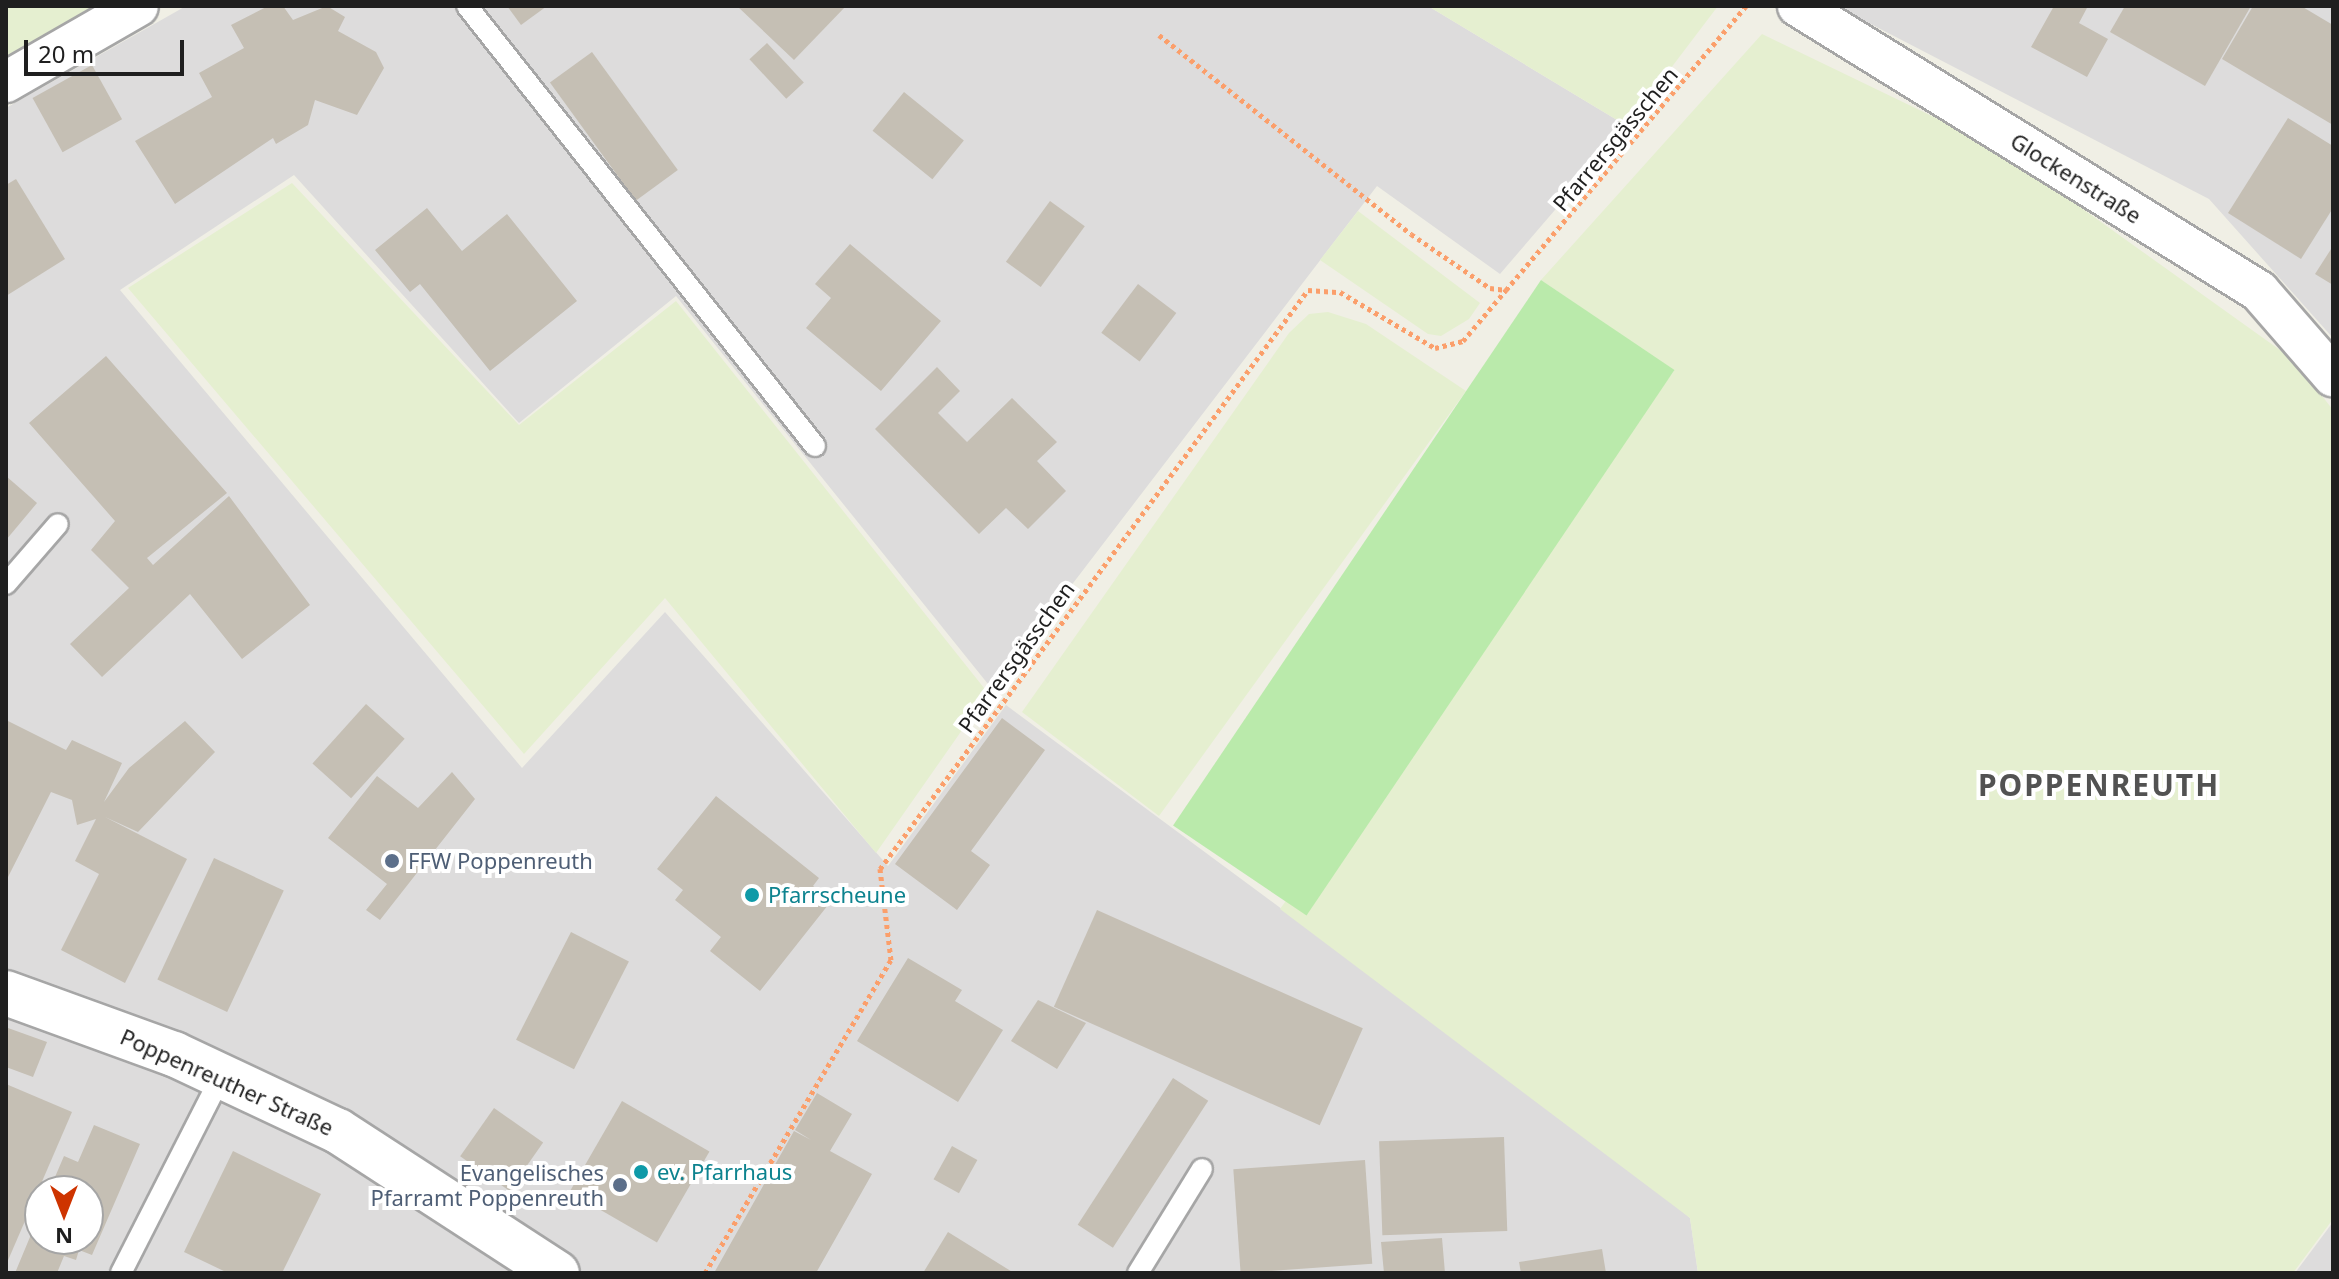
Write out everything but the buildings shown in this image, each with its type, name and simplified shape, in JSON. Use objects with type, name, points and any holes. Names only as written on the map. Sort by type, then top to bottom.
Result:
[{"type":"street","points":[[6,82],[138,6]]},
{"type":"street","name":"Glockenstraße","points":[[1798,6],[2259,291],[2333,376]]},
{"type":"street","name":"Poppenreuther Straße","points":[[6,993],[222,1075],[338,1131],[557,1273]]},
{"type":"lane","points":[[467,6],[815,446]]},
{"type":"lane","points":[[6,584],[58,524]]},
{"type":"lane","points":[[121,1273],[222,1075]]},
{"type":"lane","points":[[1138,1273],[1202,1169]]},
{"type":"path","name":"Pfarrersgässchen","points":[[705,1273],[891,960],[880,869],[1308,290],[1340,292],[1435,348],[1463,341],[1746,6]]},
{"type":"path","points":[[1159,35],[1411,234],[1490,288],[1506,290]]},
{"type":"shaded area","points":[[186,6],[1428,6],[1627,126],[1500,274],[1377,186],[992,689],[676,296],[519,423],[294,175],[120,290],[522,768],[665,612],[888,866],[1006,705],[1621,1160],[1690,1218],[1698,1273],[6,1273],[6,108]]},
{"type":"shaded area","points":[[1836,6],[2333,6],[2333,338],[2209,199]]},
{"type":"shaded area","points":[[2333,1222],[2333,1273],[2295,1273]]},
{"type":"green space","points":[[6,6],[105,6],[6,65]]},
{"type":"green space","points":[[1428,6],[1718,6],[1627,126]]},
{"type":"green space","points":[[1762,34],[1996,147],[2294,360],[2333,410],[2333,1219],[2293,1273],[1698,1273],[1690,1218],[1280,909],[1674,371],[1541,280]]},
{"type":"green space","points":[[292,183],[519,425],[676,301],[988,693],[876,853],[665,598],[524,754],[128,288]]},
{"type":"green space","points":[[1358,211],[1480,303],[1469,319],[1441,336],[1428,334],[1320,260]]},
{"type":"green space","points":[[1541,280],[1674,370],[1307,916],[1173,826]]},
{"type":"green space","points":[[1328,312],[1366,324],[1466,391],[1159,816],[1022,712],[1289,333],[1309,314]]},
{"type":"place","name":"FFW Poppenreuth","points":[[392,861]]},
{"type":"place","name":"Pfarrscheune","points":[[752,895]]},
{"type":"place","name":"ev. Pfarrhaus","points":[[641,1172]]},
{"type":"place","name":"Evangelisches Pfarramt Poppenreuth","points":[[620,1185]]},
{"type":"district","name":"POPPENREUTH","points":[[2099,785]]}]
